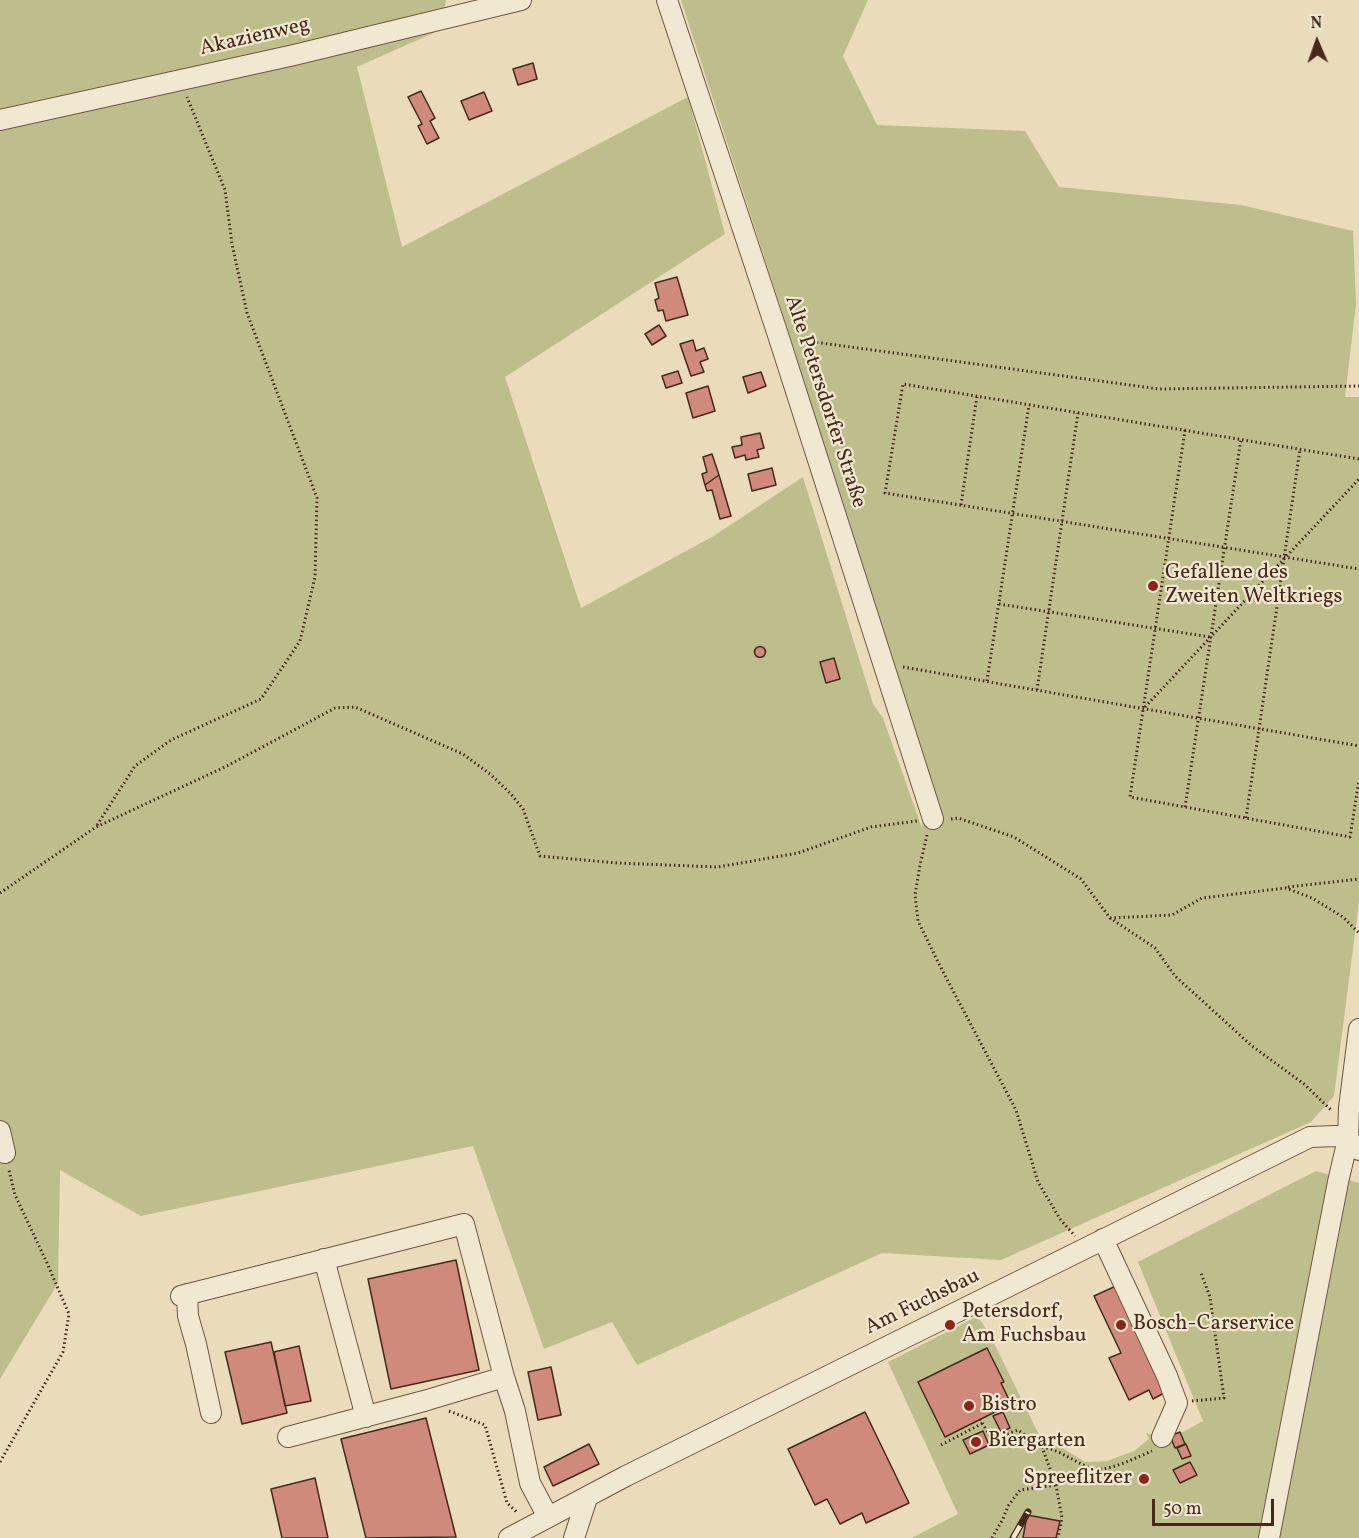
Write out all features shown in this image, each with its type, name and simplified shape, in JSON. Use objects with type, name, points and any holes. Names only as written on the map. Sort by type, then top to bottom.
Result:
[{"type":"street","name":"Akazienweg","points":[[0,120],[294,55],[521,0]]},
{"type":"street","name":"Alte Petersdorfer Straße","points":[[667,0],[779,338],[933,819]]},
{"type":"street","points":[[1269,1538],[1338,1182],[1353,1144],[1349,1108],[1359,1029]]},
{"type":"street","points":[[0,1131],[5,1153]]},
{"type":"street","name":"Am Fuchsbau","points":[[509,1538],[538,1527],[626,1476],[1310,1137],[1336,1136],[1353,1144]]},
{"type":"street","points":[[211,1413],[184,1295],[464,1224],[515,1411],[538,1527]]},
{"type":"street","points":[[1103,1239],[1167,1376],[1177,1403],[1162,1437]]},
{"type":"street","points":[[324,1259],[366,1417]]},
{"type":"street","points":[[288,1437],[504,1377]]},
{"type":"street","points":[[578,1534],[587,1498]]},
{"type":"path","points":[[96,827],[135,766],[171,740],[261,699],[300,641],[315,577],[317,498],[247,313],[232,244],[225,190],[180,80]]},
{"type":"path","points":[[779,338],[1159,389],[1359,386]]},
{"type":"path","points":[[1359,459],[903,384],[885,493],[1359,569]]},
{"type":"path","points":[[961,505],[977,396]]},
{"type":"path","points":[[987,681],[1029,405]]},
{"type":"path","points":[[1037,690],[1078,412]]},
{"type":"path","points":[[1185,430],[1130,797],[1350,837],[1359,780]]},
{"type":"path","points":[[1185,807],[1240,439]]},
{"type":"path","points":[[1246,818],[1300,449]]},
{"type":"path","points":[[1143,708],[1359,478]]},
{"type":"path","points":[[999,604],[1211,637]]},
{"type":"path","points":[[882,663],[1359,746]]},
{"type":"path","points":[[0,893],[96,827],[227,766],[335,708],[355,707],[463,754],[490,774],[523,809],[540,856],[617,863],[718,867],[798,853],[871,827],[933,819],[958,818],[1014,837],[1081,879],[1110,918],[1155,948],[1175,976],[1252,1046],[1304,1084],[1334,1113]]},
{"type":"path","points":[[933,819],[926,838],[915,895],[918,921],[1016,1110],[1038,1182],[1060,1219],[1085,1248]]},
{"type":"path","points":[[1110,918],[1172,915],[1202,898],[1359,879]]},
{"type":"path","points":[[1286,888],[1312,898],[1343,916],[1359,933]]},
{"type":"path","points":[[0,1462],[63,1352],[69,1314],[15,1195],[5,1153]]},
{"type":"path","points":[[1177,1403],[1224,1398],[1210,1297],[1201,1273]]},
{"type":"path","points":[[424,1401],[485,1425],[507,1503],[538,1527]]},
{"type":"path","points":[[941,1445],[982,1421],[992,1440],[1018,1430],[1042,1447],[1060,1452],[1092,1469],[1105,1468],[1161,1447],[1162,1437]]},
{"type":"path","points":[[1042,1447],[1056,1485],[1062,1518],[1058,1538]]},
{"type":"path","points":[[992,1538],[1008,1506],[1020,1490],[1056,1485]]},
{"type":"green space","points":[[0,0],[446,0],[440,30],[357,67],[402,247],[688,97],[725,234],[505,377],[581,608],[712,537],[803,477],[873,704],[883,718],[922,828],[927,786],[794,349],[681,0],[868,0],[843,56],[877,125],[1025,131],[1059,187],[1241,205],[1353,231],[1356,304],[1345,397],[1359,397],[1359,902],[1334,1096],[1311,1122],[1001,1260],[882,1253],[637,1365],[612,1322],[544,1349],[473,1146],[141,1216],[60,1170],[58,1283],[0,1379]]},
{"type":"green space","points":[[1316,1171],[1359,1183],[1359,1538],[912,1538],[958,1514],[888,1362],[978,1316],[992,1339],[1043,1443],[1061,1447],[1085,1462],[1107,1461],[1134,1451],[1149,1439],[1146,1433],[1166,1437],[1183,1432],[1203,1421],[1138,1262]]},
{"type":"building","points":[[533,63],[537,79],[518,85],[513,69]]},
{"type":"building","points":[[421,91],[435,118],[430,121],[439,138],[427,144],[418,126],[422,124],[408,97]]},
{"type":"building","points":[[484,92],[492,111],[469,120],[461,101]]},
{"type":"building","points":[[677,277],[688,315],[666,321],[663,310],[658,311],[655,300],[659,298],[655,283]]},
{"type":"building","points":[[659,325],[666,336],[652,345],[645,334]]},
{"type":"building","points":[[693,340],[696,351],[704,348],[708,359],[700,362],[704,372],[691,376],[680,344]]},
{"type":"building","points":[[678,371],[682,383],[666,388],[662,376]]},
{"type":"building","points":[[761,372],[766,386],[748,393],[743,377]]},
{"type":"building","points":[[708,386],[715,411],[693,418],[686,393]]},
{"type":"building","points":[[760,433],[764,448],[757,450],[759,457],[746,460],[745,455],[735,458],[732,447],[742,445],[741,437]]},
{"type":"building","points":[[712,454],[719,475],[705,485],[702,474],[707,472],[703,457]]},
{"type":"building","points":[[772,468],[776,485],[752,491],[748,474]]},
{"type":"building","points":[[719,475],[731,516],[720,519],[712,490],[707,491],[705,485]]},
{"type":"building","points":[[760,646],[766,652],[760,658],[754,652]]},
{"type":"building","points":[[834,658],[840,679],[826,683],[820,662]]},
{"type":"building","points":[[456,1260],[479,1370],[391,1389],[368,1279]]},
{"type":"building","name":"Bosch-Carservice","points":[[1116,1286],[1166,1392],[1153,1399],[1149,1390],[1129,1400],[1109,1358],[1121,1353],[1094,1296]]},
{"type":"building","points":[[271,1342],[287,1413],[242,1424],[225,1352]]},
{"type":"building","points":[[299,1346],[311,1401],[285,1406],[274,1352]]},
{"type":"building","points":[[987,1348],[1004,1382],[1001,1383],[1011,1404],[945,1437],[918,1382]]},
{"type":"building","points":[[551,1367],[561,1415],[538,1420],[528,1372]]},
{"type":"building","points":[[865,1412],[909,1503],[866,1523],[862,1513],[840,1524],[827,1499],[815,1505],[788,1449]]},
{"type":"building","points":[[1003,1412],[1010,1428],[1001,1432],[993,1416]]},
{"type":"building","points":[[426,1418],[456,1537],[366,1538],[341,1439]]},
{"type":"building","name":"Biergarten","points":[[983,1431],[989,1445],[970,1454],[963,1440]]},
{"type":"building","points":[[1180,1432],[1185,1444],[1175,1448],[1170,1436]]},
{"type":"building","points":[[589,1444],[599,1464],[553,1486],[544,1467]]},
{"type":"building","points":[[1186,1444],[1191,1456],[1182,1459],[1177,1448]]},
{"type":"building","points":[[1190,1462],[1197,1475],[1180,1483],[1173,1470]]},
{"type":"building","points":[[315,1478],[328,1538],[282,1538],[271,1489]]},
{"type":"building","points":[[1027,1515],[1060,1521],[1056,1538],[1023,1538]]},
{"type":"railway","points":[[1013,1538],[1028,1512]]},
{"type":"place","name":"Gefallene des Zweiten Weltkriegs","points":[[1153,586]]},
{"type":"place","name":"Petersdorf, Am Fuchsbau","points":[[950,1325]]},
{"type":"place","name":"Bosch-Carservice","points":[[1121,1325]]},
{"type":"place","name":"Bistro","points":[[969,1406]]},
{"type":"place","name":"Biergarten","points":[[976,1442]]},
{"type":"place","name":"Spreeflitzer","points":[[1144,1479]]}]
